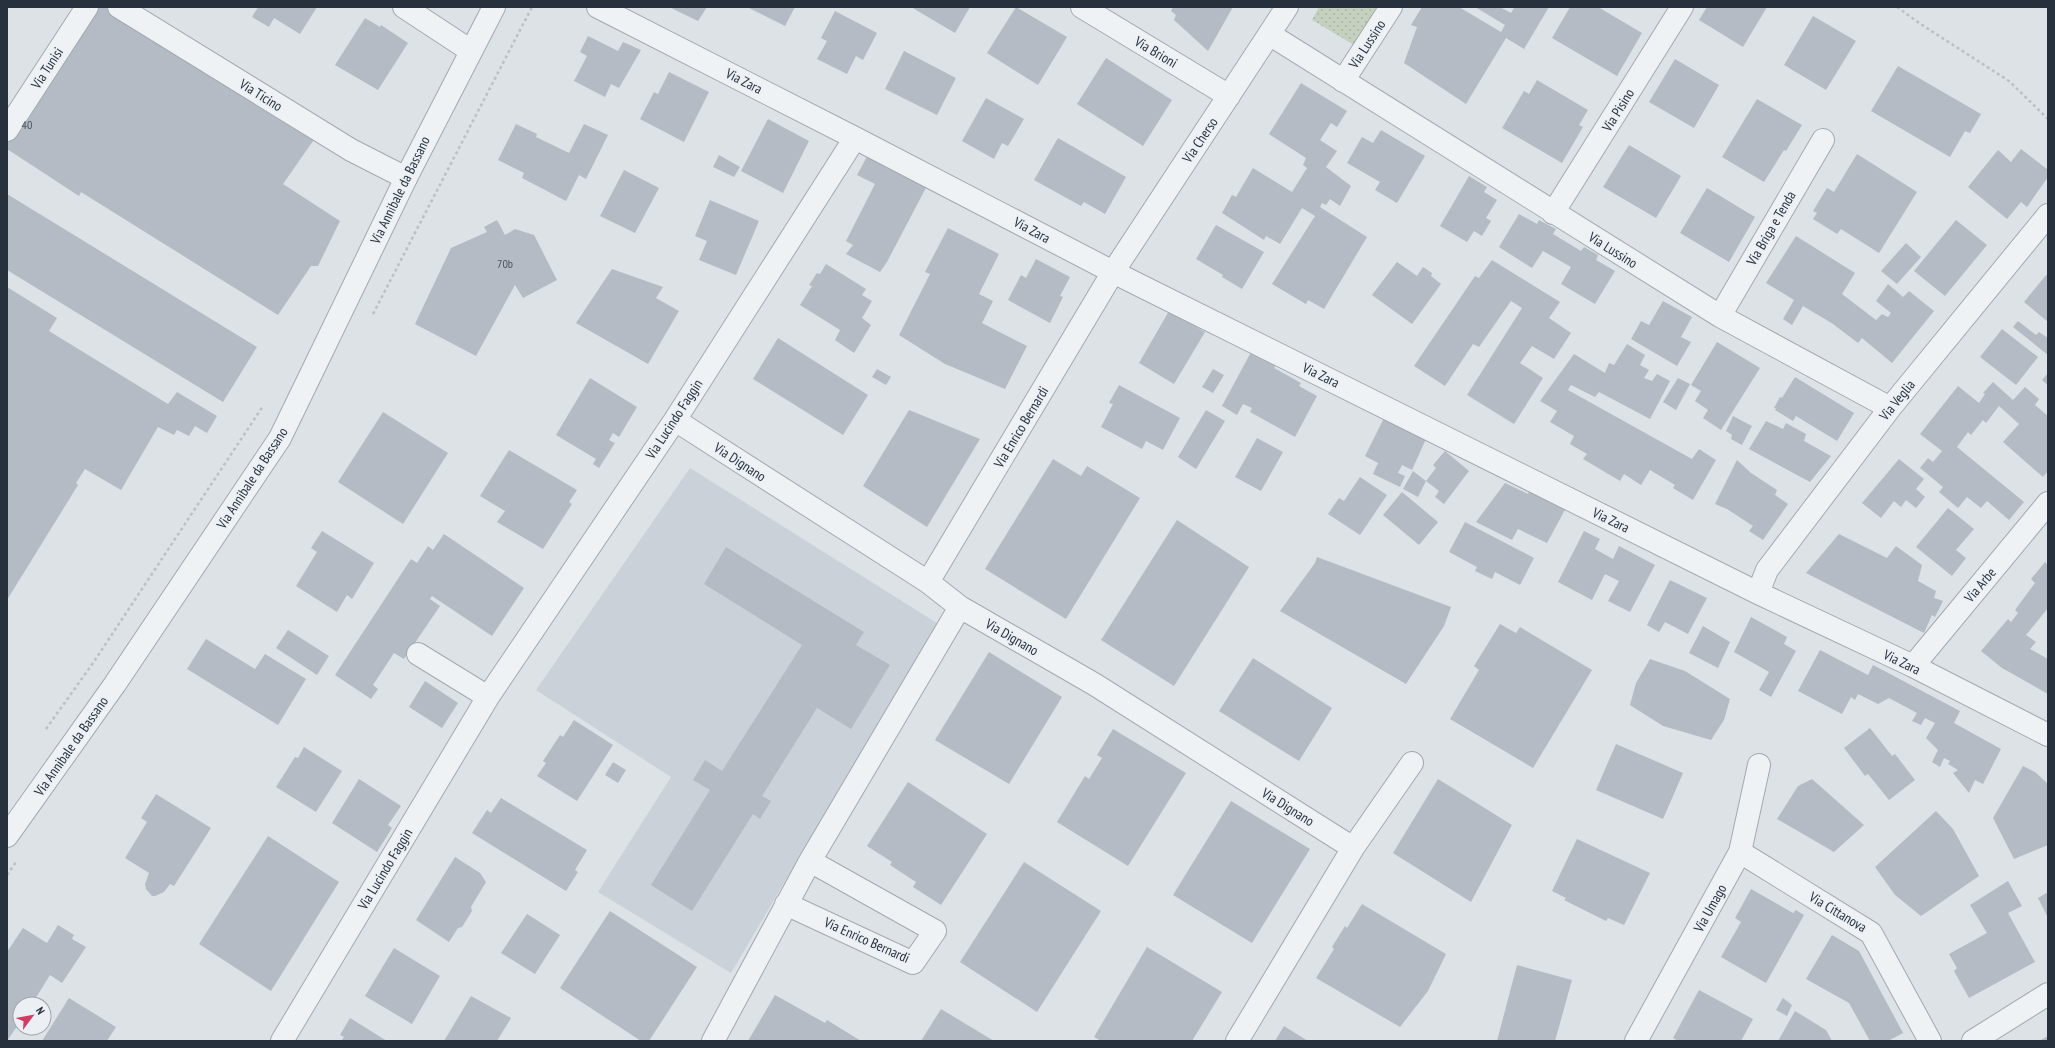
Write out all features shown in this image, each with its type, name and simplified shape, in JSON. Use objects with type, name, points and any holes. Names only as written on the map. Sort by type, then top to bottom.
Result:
[{"type":"street","name":"Via Tunisi","points":[[7,130],[87,7]]},
{"type":"street","name":"Via Ticino","points":[[119,7],[351,150],[406,178]]},
{"type":"street","points":[[404,7],[470,51]]},
{"type":"street","name":"Via Annibale da Bassano","points":[[7,836],[115,684],[280,438],[406,178],[470,51],[494,7]]},
{"type":"street","name":"Via Zara","points":[[598,7],[1113,272],[1758,593],[1913,666],[2048,735]]},
{"type":"street","name":"Via Brioni","points":[[1082,7],[1229,96]]},
{"type":"street","name":"Via Cherso","points":[[1113,272],[1287,7]]},
{"type":"street","name":"Via Lussino","points":[[1343,81],[1391,7]]},
{"type":"street","name":"Via Pisino","points":[[1554,213],[1682,7]]},
{"type":"street","name":"Via Lussino","points":[[1269,34],[1720,316],[1890,408]]},
{"type":"street","name":"Via Lucindo Faggin","points":[[282,1041],[488,697],[675,420],[855,138]]},
{"type":"street","name":"Via Briga e Tenda","points":[[1720,316],[1822,140]]},
{"type":"street","name":"Via Veglia","points":[[1758,593],[1767,570],[1890,408],[2048,215]]},
{"type":"street","name":"Via Enrico Bernardi","points":[[928,582],[1113,272]]},
{"type":"street","name":"Via Dignano","points":[[675,420],[928,582],[960,607],[1094,684],[1353,848]]},
{"type":"street","name":"Via Arbe","points":[[1913,666],[2048,503]]},
{"type":"street","points":[[712,1041],[810,861],[960,607]]},
{"type":"street","points":[[418,654],[488,697]]},
{"type":"street","points":[[1237,1041],[1353,848],[1412,763]]},
{"type":"street","name":"Via Umago","points":[[1636,1041],[1740,852],[1759,765]]},
{"type":"street","name":"Via Cittanova","points":[[1740,852],[1871,933],[1930,1041]]},
{"type":"street","name":"Via Enrico Bernardi","points":[[786,904],[914,963],[935,931],[810,861]]},
{"type":"street","points":[[1973,1041],[2048,994]]},
{"type":"path","points":[[1897,7],[1919,23],[2009,81],[2048,119]]},
{"type":"path","points":[[43,734],[97,656],[266,400]]},
{"type":"shaded area","points":[[690,468],[937,623],[731,973],[598,892],[671,777],[536,690]]},
{"type":"green space","points":[[1319,7],[1378,7],[1354,45],[1312,20]]},
{"type":"building","points":[[88,7],[113,7],[320,131],[283,184],[340,221],[318,266],[311,266],[278,315],[81,192],[79,196],[7,149],[7,136]]},
{"type":"building","points":[[258,7],[317,7],[300,34],[274,18],[269,27],[252,17]]},
{"type":"building","points":[[669,7],[707,7],[698,21]]},
{"type":"building","points":[[747,7],[795,7],[785,26]]},
{"type":"building","points":[[911,7],[970,7],[955,33]]},
{"type":"building","points":[[1016,7],[1067,37],[1038,85],[987,53]]},
{"type":"building","points":[[1173,7],[1233,7],[1208,51],[1174,20],[1176,15],[1171,11]]},
{"type":"building","points":[[1422,7],[1459,7],[1501,32],[1505,25],[1475,7],[1500,7],[1511,13],[1514,8],[1512,7],[1549,7],[1524,49],[1506,38],[1466,104],[1404,63],[1417,27],[1411,25]]},
{"type":"building","points":[[1570,7],[1598,7],[1642,33],[1617,76],[1552,38]]},
{"type":"building","points":[[1707,7],[1767,7],[1743,47],[1699,20]]},
{"type":"building","points":[[835,11],[877,33],[863,60],[856,56],[847,74],[817,59],[827,41],[821,38]]},
{"type":"building","points":[[1813,16],[1856,41],[1826,90],[1784,65]]},
{"type":"building","points":[[365,18],[380,27],[381,25],[408,43],[378,90],[335,65]]},
{"type":"building","points":[[588,36],[618,51],[623,42],[641,50],[619,88],[611,84],[605,97],[574,81],[587,56],[580,52]]},
{"type":"building","points":[[904,51],[956,78],[937,115],[885,89]]},
{"type":"building","points":[[1106,58],[1172,100],[1143,146],[1077,104]]},
{"type":"building","points":[[1675,59],[1719,85],[1694,128],[1649,102]]},
{"type":"building","points":[[1898,66],[1981,114],[1970,133],[1965,131],[1950,157],[1871,111]]},
{"type":"building","points":[[669,72],[709,92],[684,142],[640,119],[654,92],[658,94]]},
{"type":"building","points":[[1537,80],[1588,110],[1579,125],[1583,127],[1562,163],[1502,128],[1524,91],[1529,94]]},
{"type":"building","points":[[1301,83],[1347,111],[1337,127],[1331,123],[1320,140],[1337,151],[1326,167],[1351,186],[1340,206],[1330,199],[1326,205],[1322,203],[1320,207],[1367,237],[1324,309],[1308,300],[1306,304],[1272,284],[1315,216],[1302,208],[1280,244],[1266,236],[1264,240],[1222,213],[1232,195],[1236,197],[1253,168],[1292,192],[1307,168],[1303,165],[1306,158],[1269,134]]},
{"type":"building","points":[[986,98],[1024,119],[1008,146],[1002,143],[994,159],[962,141]]},
{"type":"building","points":[[1757,99],[1802,125],[1764,182],[1722,157]]},
{"type":"building","points":[[768,119],[809,141],[783,193],[741,171]]},
{"type":"building","points":[[516,124],[537,134],[536,137],[569,153],[584,124],[608,135],[586,179],[579,175],[566,201],[522,178],[524,173],[498,160]]},
{"type":"building","points":[[1381,130],[1425,156],[1397,203],[1375,190],[1380,182],[1347,163],[1362,137],[1373,143]]},
{"type":"building","points":[[1058,138],[1126,177],[1105,214],[1084,202],[1081,206],[1034,180]]},
{"type":"building","points":[[1629,145],[1681,176],[1656,218],[1603,187]]},
{"type":"building","points":[[2021,149],[2048,170],[2048,177],[2027,207],[2021,202],[2007,219],[1968,187],[1998,150],[2011,162]]},
{"type":"building","points":[[870,151],[929,182],[887,262],[880,272],[846,254],[853,245],[846,241],[875,184],[857,175]]},
{"type":"building","points":[[1857,154],[1917,192],[1879,253],[1841,229],[1837,234],[1813,219],[1817,213],[1813,211],[1827,188],[1834,192]]},
{"type":"building","points":[[719,155],[740,167],[734,177],[713,167]]},
{"type":"building","points":[[624,170],[659,188],[635,233],[600,216]]},
{"type":"building","points":[[1469,176],[1487,187],[1484,192],[1497,200],[1486,218],[1491,221],[1482,236],[1474,231],[1467,242],[1440,226]]},
{"type":"building","points":[[1707,188],[1755,217],[1729,262],[1680,233]]},
{"type":"building","points":[[7,194],[257,347],[223,402],[7,270]]},
{"type":"building","points":[[710,200],[759,221],[736,275],[699,260],[707,241],[695,236]]},
{"type":"building","points":[[1519,214],[1537,224],[1539,220],[1556,229],[1553,234],[1581,251],[1584,247],[1598,255],[1596,260],[1615,271],[1595,304],[1561,284],[1571,267],[1543,251],[1532,268],[1499,247]]},
{"type":"building","points":[[497,220],[505,235],[515,229],[534,235],[557,280],[523,298],[515,285],[476,356],[415,324],[451,248],[487,232],[484,227]]},
{"type":"building","points":[[1956,220],[1987,245],[1945,296],[1914,271]]},
{"type":"building","points":[[1216,225],[1264,252],[1242,289],[1222,277],[1223,275],[1196,259]]},
{"type":"building","points":[[948,228],[999,254],[979,294],[993,301],[982,323],[1027,346],[1005,389],[945,364],[899,335],[930,274],[925,272]]},
{"type":"building","points":[[1796,236],[1855,273],[1842,294],[1876,320],[1882,314],[1888,317],[1891,313],[1876,301],[1888,284],[1903,297],[1909,291],[1934,311],[1892,363],[1862,338],[1858,343],[1833,324],[1803,306],[1792,325],[1783,319],[1794,300],[1766,283]]},
{"type":"building","points":[[1906,243],[1921,257],[1897,284],[1881,271]]},
{"type":"building","points":[[1036,259],[1070,277],[1060,296],[1063,297],[1050,323],[1008,300],[1021,275],[1026,278]]},
{"type":"building","points":[[1492,260],[1560,302],[1549,318],[1571,333],[1554,359],[1532,346],[1520,363],[1543,378],[1514,424],[1467,395],[1522,308],[1511,301],[1479,347],[1473,344],[1445,386],[1414,366],[1475,276],[1479,278]]},
{"type":"building","points":[[1397,262],[1417,276],[1423,267],[1432,273],[1431,276],[1441,284],[1412,324],[1372,295]]},
{"type":"building","points":[[826,264],[866,289],[862,295],[872,301],[862,318],[871,325],[854,353],[835,340],[840,330],[800,305],[812,286],[809,285],[817,273],[820,274]]},
{"type":"building","points":[[612,269],[663,287],[656,298],[679,311],[648,364],[576,323]]},
{"type":"building","points":[[2046,275],[2048,276],[2048,322],[2024,302]]},
{"type":"building","points":[[7,287],[57,318],[49,331],[168,404],[177,392],[217,416],[207,433],[195,426],[189,436],[177,430],[174,435],[158,427],[121,490],[85,469],[76,483],[78,485],[7,600]]},
{"type":"building","points":[[1663,301],[1692,317],[1681,337],[1691,342],[1677,366],[1631,339],[1641,321],[1649,325]]},
{"type":"building","points":[[1169,311],[1205,332],[1174,384],[1139,363]]},
{"type":"building","points":[[2018,321],[2036,335],[2039,332],[2048,338],[2048,355],[2013,327]]},
{"type":"building","points":[[2002,329],[2038,357],[2016,385],[1980,357]]},
{"type":"building","points":[[778,338],[868,395],[843,435],[753,379]]},
{"type":"building","points":[[1717,342],[1760,368],[1721,430],[1703,418],[1708,410],[1695,401],[1701,391],[1691,385]]},
{"type":"building","points":[[1627,344],[1645,355],[1640,365],[1649,370],[1644,378],[1652,381],[1657,374],[1670,381],[1650,419],[1599,392],[1595,397],[1571,385],[1568,390],[1692,459],[1699,449],[1716,460],[1693,500],[1673,488],[1675,485],[1650,470],[1641,485],[1624,474],[1620,481],[1583,459],[1587,454],[1570,444],[1574,436],[1550,422],[1557,411],[1540,401],[1574,354],[1605,373],[1609,363],[1614,365]]},
{"type":"building","points":[[1251,352],[1276,365],[1274,368],[1301,383],[1299,386],[1317,396],[1295,437],[1250,412],[1252,408],[1243,404],[1237,415],[1222,406]]},
{"type":"building","points":[[877,369],[891,377],[886,385],[872,377]]},
{"type":"building","points":[[1213,369],[1224,375],[1213,393],[1202,387]]},
{"type":"building","points":[[2048,373],[2048,385],[2042,380]]},
{"type":"building","points":[[1795,377],[1854,413],[1837,441],[1796,416],[1793,421],[1775,410],[1776,408],[1774,408],[1780,397],[1782,398]]},
{"type":"building","points":[[590,378],[637,407],[619,437],[613,433],[609,440],[615,443],[599,468],[593,464],[596,459],[556,435]]},
{"type":"building","points":[[1678,378],[1690,384],[1676,410],[1663,402]]},
{"type":"building","points":[[1993,382],[2013,400],[2025,387],[2039,399],[2035,405],[2048,416],[2048,471],[2043,477],[2003,442],[2019,424],[1999,406],[1986,423],[1983,420],[1971,435],[1968,432],[1957,447],[2024,502],[2009,520],[1987,501],[1981,508],[1967,497],[1958,508],[1939,492],[1943,487],[1920,468],[1928,458],[1933,462],[1942,451],[1920,434],[1958,386],[1979,403],[1985,394],[1983,393]]},
{"type":"building","points":[[1119,385],[1180,418],[1163,450],[1146,441],[1142,449],[1101,427],[1113,404],[1109,403]]},
{"type":"building","points":[[909,410],[980,439],[927,527],[863,486]]},
{"type":"building","points":[[1206,410],[1225,421],[1196,469],[1178,457]]},
{"type":"building","points":[[383,412],[448,453],[403,524],[338,482]]},
{"type":"building","points":[[1733,416],[1752,426],[1742,445],[1731,439],[1732,435],[1726,431]]},
{"type":"building","points":[[1384,418],[1426,439],[1412,470],[1402,465],[1398,473],[1405,476],[1400,487],[1373,474],[1378,463],[1365,456]]},
{"type":"building","points":[[1766,421],[1783,429],[1786,423],[1806,434],[1804,441],[1831,456],[1810,482],[1749,449]]},
{"type":"building","points":[[1257,438],[1283,452],[1261,491],[1235,477]]},
{"type":"building","points":[[509,450],[577,490],[569,502],[572,504],[543,549],[497,522],[505,511],[480,496]]},
{"type":"building","points":[[1445,451],[1469,471],[1444,504],[1435,497],[1439,491],[1426,481],[1436,468],[1433,465]]},
{"type":"building","points":[[1053,459],[1081,476],[1087,466],[1140,498],[1066,619],[985,569]]},
{"type":"building","points":[[1899,459],[1924,479],[1916,489],[1925,497],[1916,508],[1906,500],[1901,507],[1894,501],[1881,518],[1862,503]]},
{"type":"building","points":[[1737,460],[1751,473],[1777,490],[1775,495],[1788,504],[1763,540],[1749,531],[1753,526],[1727,509],[1715,504]]},
{"type":"building","points":[[1413,471],[1426,481],[1418,497],[1403,489]]},
{"type":"building","points":[[1360,477],[1387,495],[1360,535],[1328,514],[1339,498],[1344,501]]},
{"type":"building","points":[[1505,483],[1528,494],[1530,489],[1566,508],[1547,543],[1518,529],[1512,540],[1476,522]]},
{"type":"building","points":[[1402,492],[1438,522],[1419,545],[1383,515]]},
{"type":"building","points":[[1948,508],[1974,529],[1956,550],[1966,558],[1952,576],[1916,547]]},
{"type":"building","points":[[1177,520],[1249,567],[1174,686],[1101,640]]},
{"type":"building","points":[[1465,522],[1534,558],[1520,585],[1495,572],[1492,579],[1475,571],[1477,567],[1449,552]]},
{"type":"building","points":[[322,531],[374,563],[352,599],[347,595],[337,612],[296,586],[317,552],[311,548]]},
{"type":"building","points":[[1584,531],[1600,539],[1595,549],[1613,559],[1619,546],[1655,565],[1630,612],[1608,601],[1619,581],[1605,574],[1592,600],[1558,582]]},
{"type":"building","points":[[444,534],[524,588],[492,636],[432,596],[430,599],[440,606],[404,659],[394,653],[373,685],[378,689],[371,699],[335,675],[411,559],[417,563],[428,546],[433,550]]},
{"type":"building","points":[[1839,534],[1887,558],[1896,546],[1922,565],[1918,581],[1936,591],[1934,598],[1943,601],[1935,617],[1932,615],[1924,633],[1806,573]]},
{"type":"building","points":[[726,547],[864,632],[856,645],[890,665],[851,729],[817,708],[762,796],[771,801],[760,819],[753,814],[692,911],[651,885],[710,790],[693,780],[705,760],[722,771],[802,645],[704,584]]},
{"type":"building","points":[[1317,557],[1451,607],[1444,626],[1406,684],[1280,611],[1315,563]]},
{"type":"building","points":[[2045,562],[2048,565],[2048,608],[2026,635],[2036,642],[2030,649],[2048,659],[2048,694],[2002,668],[1981,651],[2008,619],[2011,622],[2018,613],[2015,610],[2035,583],[2031,579]]},
{"type":"building","points":[[1670,580],[1707,598],[1688,634],[1665,622],[1659,632],[1647,625]]},
{"type":"building","points":[[1751,617],[1787,637],[1784,644],[1796,651],[1771,697],[1759,690],[1769,672],[1734,652]]},
{"type":"building","points":[[1500,624],[1516,633],[1520,627],[1592,670],[1533,768],[1450,719],[1479,670],[1474,666]]},
{"type":"building","points":[[1703,626],[1730,642],[1718,668],[1689,653]]},
{"type":"building","points":[[288,630],[329,656],[317,675],[276,648]]},
{"type":"building","points":[[206,639],[255,669],[265,654],[306,679],[278,725],[187,669]]},
{"type":"building","points":[[1820,650],[1868,675],[1873,665],[1960,711],[1954,723],[2001,749],[1983,784],[1975,780],[1969,793],[1953,773],[1958,770],[1948,764],[1950,761],[1944,758],[1940,767],[1932,762],[1938,750],[1926,738],[1935,723],[1925,718],[1921,725],[1912,721],[1917,713],[1889,698],[1878,704],[1858,694],[1855,700],[1851,697],[1842,714],[1798,691]]},
{"type":"building","points":[[989,652],[1062,697],[1009,784],[935,740]]},
{"type":"building","points":[[1253,658],[1332,708],[1299,761],[1219,711]]},
{"type":"building","points":[[1650,659],[1685,671],[1730,699],[1724,720],[1711,740],[1663,726],[1630,705],[1636,683]]},
{"type":"building","points":[[425,681],[458,703],[442,728],[409,707]]},
{"type":"building","points":[[574,720],[613,745],[577,801],[537,776],[546,763],[543,761],[560,735],[563,737]]},
{"type":"building","points":[[1870,728],[1892,756],[1895,754],[1915,780],[1889,800],[1868,774],[1865,776],[1844,748]]},
{"type":"building","points":[[1113,729],[1186,773],[1128,866],[1057,822],[1085,776],[1089,779],[1102,758],[1097,755]]},
{"type":"building","points":[[1616,744],[1683,773],[1663,819],[1596,790]]},
{"type":"building","points":[[304,747],[342,771],[316,812],[276,787],[295,757],[298,758]]},
{"type":"building","points":[[613,762],[626,770],[618,783],[605,775]]},
{"type":"building","points":[[2023,766],[2035,772],[2048,784],[2048,845],[2014,859],[1993,818]]},
{"type":"building","points":[[359,779],[401,806],[388,825],[392,828],[377,852],[332,823]]},
{"type":"building","points":[[1438,779],[1512,825],[1471,902],[1393,853]]},
{"type":"building","points":[[1812,779],[1864,825],[1834,852],[1777,819],[1798,786]]},
{"type":"building","points":[[908,782],[987,834],[941,905],[913,887],[916,882],[890,865],[892,862],[867,846]]},
{"type":"building","points":[[156,794],[211,828],[174,886],[170,884],[164,892],[152,896],[146,889],[145,884],[149,873],[125,858],[147,822],[141,818]]},
{"type":"building","points":[[501,798],[587,850],[575,870],[578,872],[566,891],[472,833],[487,810],[491,813]]},
{"type":"building","points":[[1231,801],[1310,849],[1252,943],[1173,895]]},
{"type":"building","points":[[1936,811],[1953,829],[1979,876],[1921,916],[1895,895],[1875,867]]},
{"type":"building","points":[[268,836],[339,882],[271,991],[199,944]]},
{"type":"building","points":[[1577,839],[1650,873],[1624,925],[1608,918],[1606,921],[1564,900],[1566,898],[1552,891]]},
{"type":"building","points":[[455,857],[480,873],[486,882],[471,907],[472,911],[462,927],[458,928],[449,942],[416,920]]},
{"type":"building","points":[[1024,862],[1101,911],[1037,1012],[960,962]]},
{"type":"building","points":[[2008,881],[2022,906],[2008,913],[2035,962],[1969,998],[1954,971],[1957,968],[1949,954],[1987,933],[1970,905]]},
{"type":"building","points":[[1751,889],[1793,913],[1796,910],[1804,915],[1766,983],[1721,957],[1741,922],[1735,918]]},
{"type":"building","points":[[2048,892],[2048,918],[2038,898]]},
{"type":"building","points":[[1362,904],[1446,954],[1428,991],[1400,1027],[1316,978],[1334,949],[1332,947],[1345,926],[1347,928]]},
{"type":"building","points":[[610,911],[697,967],[649,1041],[641,1041],[560,988]]},
{"type":"building","points":[[527,914],[560,935],[535,974],[501,953]]},
{"type":"building","points":[[58,925],[74,935],[72,939],[86,947],[62,983],[50,975],[37,996],[12,996],[12,1034],[7,1041],[7,952],[23,928],[47,943]]},
{"type":"building","points":[[1832,935],[1859,951],[1903,1033],[1888,1041],[1870,1041],[1849,1003],[1806,979]]},
{"type":"building","points":[[1147,947],[1222,992],[1192,1041],[1101,1041],[1094,1037]]},
{"type":"building","points":[[394,948],[440,976],[412,1024],[365,996]]},
{"type":"building","points":[[1517,965],[1572,980],[1555,1041],[1497,1041]]},
{"type":"building","points":[[1699,990],[1753,1019],[1741,1041],[1678,1041],[1673,1038]]},
{"type":"building","points":[[775,995],[825,1023],[827,1020],[861,1041],[748,1041]]},
{"type":"building","points":[[471,996],[511,1018],[497,1041],[444,1041]]},
{"type":"building","points":[[69,998],[116,1027],[107,1041],[42,1041],[45,1036],[52,1036],[52,1025]]},
{"type":"building","points":[[1783,998],[1792,1005],[1787,1016],[1776,1010]]},
{"type":"building","points":[[941,1009],[994,1041],[921,1041]]},
{"type":"building","points":[[1795,1011],[1826,1030],[1832,1041],[1778,1041]]},
{"type":"building","points":[[350,1018],[387,1041],[341,1041],[344,1037],[340,1035]]},
{"type":"building","points":[[1284,1026],[1287,1028],[1308,1041],[1275,1041]]},
{"type":"building","points":[[2048,1036],[2048,1041],[2039,1041]]}]
